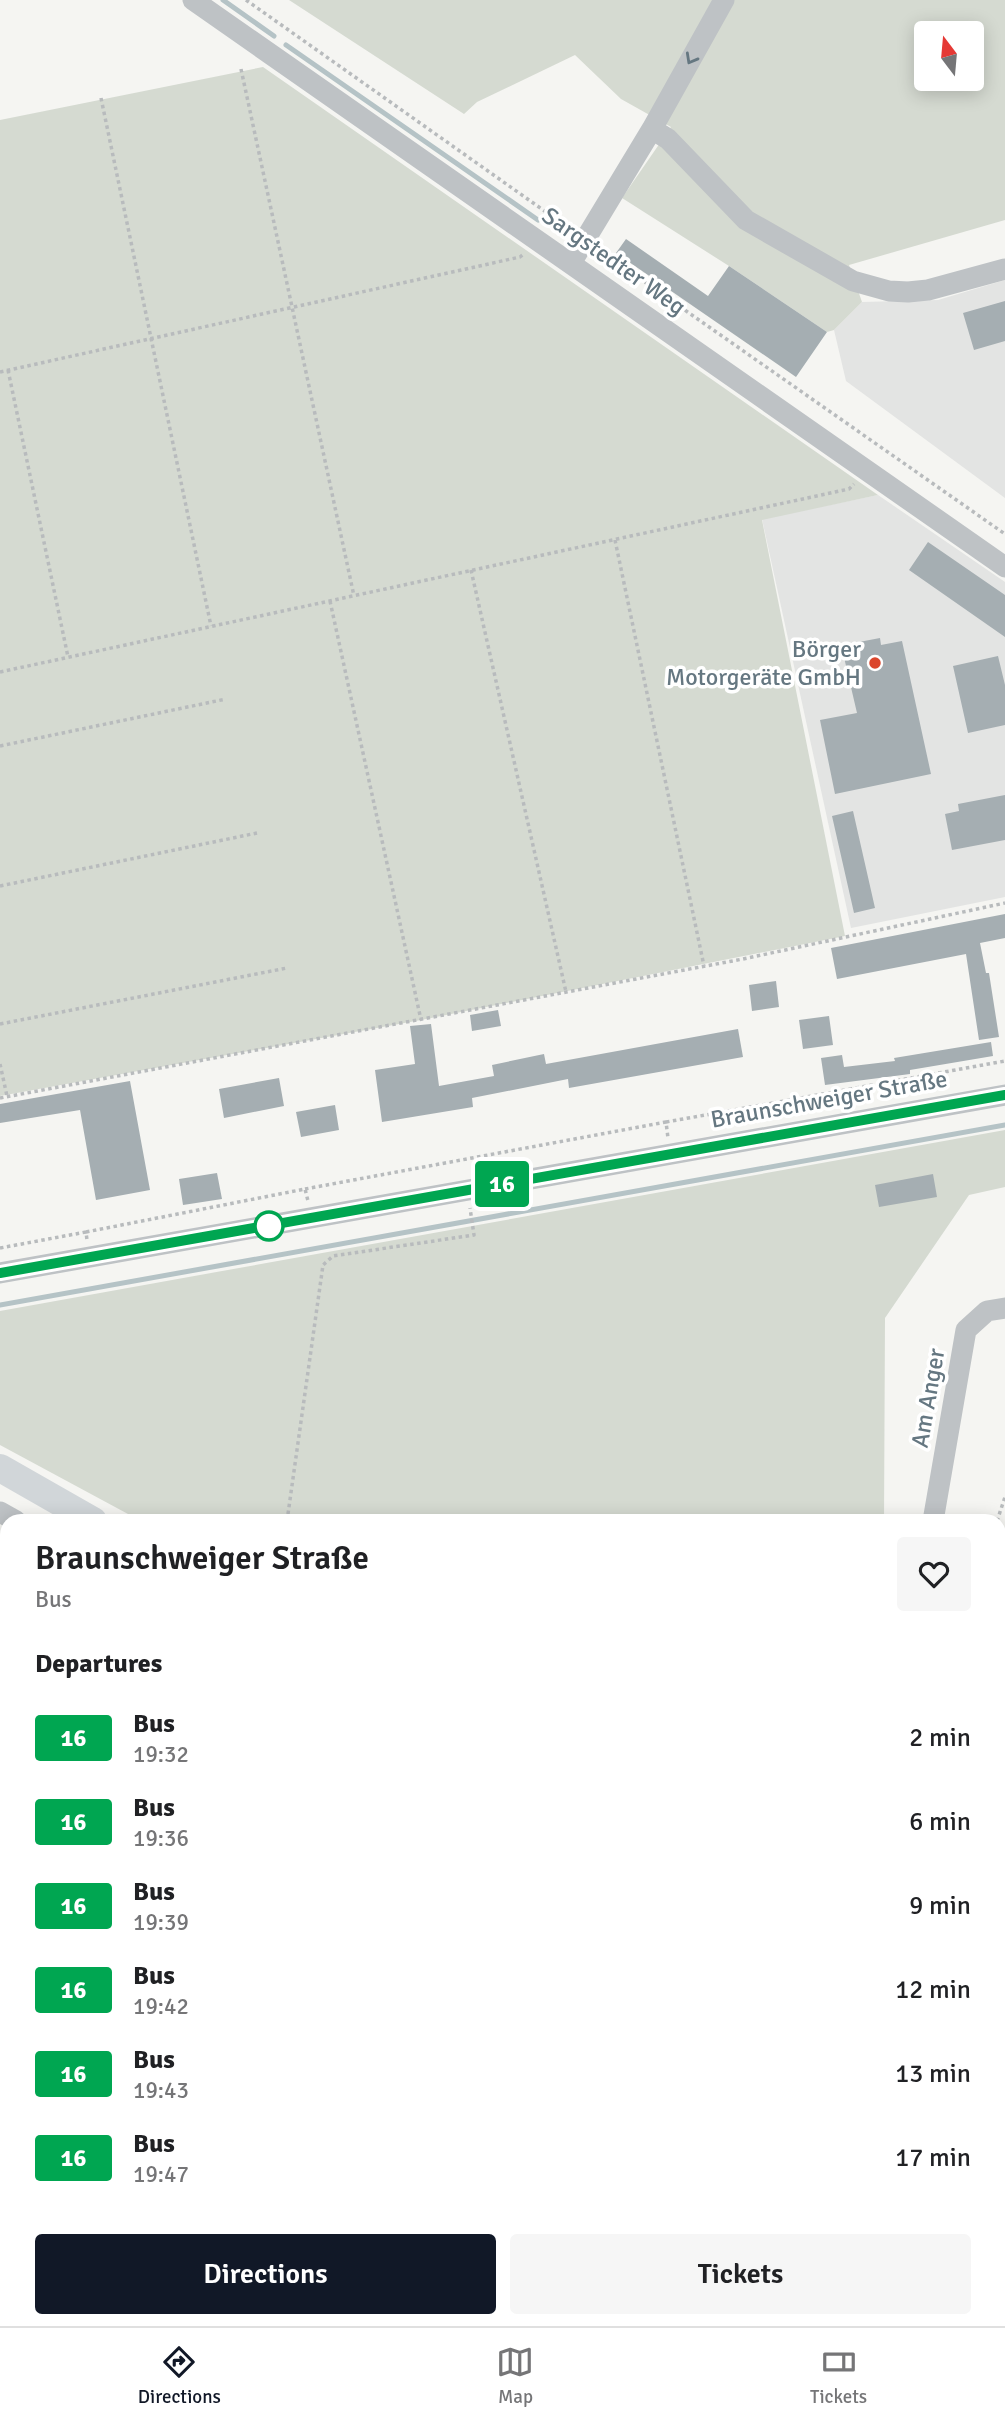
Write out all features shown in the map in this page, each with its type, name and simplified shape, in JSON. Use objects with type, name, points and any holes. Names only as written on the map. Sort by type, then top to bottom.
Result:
[{"type":"main road","points":[[0,1468],[63,1514]]},
{"type":"street","name":"Sargstedter Weg","points":[[193,0],[1005,567]]},
{"type":"street","points":[[571,263],[652,129],[724,0]]},
{"type":"street","points":[[652,129],[668,139],[746,220],[853,281],[888,291],[908,292],[928,290],[1005,269]]},
{"type":"street","name":"Braunschweiger Straße","points":[[0,1273],[1005,1095]]},
{"type":"street","name":"Am Anger","points":[[934,1514],[966,1330],[987,1311],[1005,1308]]},
{"type":"path","points":[[246,0],[1005,534]]},
{"type":"path","points":[[241,69],[354,596]]},
{"type":"path","points":[[101,98],[211,626]]},
{"type":"path","points":[[0,372],[520,257],[543,243]]},
{"type":"path","points":[[8,370],[68,657]]},
{"type":"path","points":[[0,672],[849,489],[867,470]]},
{"type":"path","points":[[615,539],[704,966]]},
{"type":"path","points":[[471,570],[567,992]]},
{"type":"path","points":[[330,601],[421,1020]]},
{"type":"path","points":[[0,746],[226,699]]},
{"type":"path","points":[[0,886],[257,833]]},
{"type":"path","points":[[0,1098],[704,966],[1005,903]]},
{"type":"path","points":[[0,1024],[287,968]]},
{"type":"path","points":[[0,1248],[305,1189],[1005,1061]]},
{"type":"path","points":[[0,1064],[7,1096]]},
{"type":"path","points":[[774,1103],[778,1135]]},
{"type":"path","points":[[666,1122],[670,1154]]},
{"type":"path","points":[[305,1189],[312,1218]]},
{"type":"path","points":[[288,1514],[323,1265],[333,1256],[474,1235],[469,1202]]},
{"type":"path","points":[[86,1232],[91,1258]]},
{"type":"path","points":[[999,1514],[1005,1497]]},
{"type":"shaded area","points":[[289,0],[1005,0],[1005,220],[849,265],[862,302],[834,330],[827,332],[622,198],[671,127],[621,99],[575,55],[477,102],[464,114]]},
{"type":"shaded area","points":[[263,67],[878,495],[762,520],[845,936],[421,1020],[0,1096],[0,120]]},
{"type":"shaded area","points":[[1005,280],[1005,498],[846,381],[834,330],[862,302],[938,300]]},
{"type":"shaded area","points":[[878,495],[1005,582],[1005,897],[851,928],[762,519]]},
{"type":"shaded area","points":[[1005,1130],[1005,1187],[969,1195],[885,1318],[884,1514],[128,1514],[0,1445],[0,1311]]},
{"type":"building","points":[[626,239],[708,296],[729,266],[827,332],[796,377],[616,253]]},
{"type":"building","points":[[1005,301],[1005,341],[974,350],[963,313]]},
{"type":"building","points":[[928,542],[1005,595],[1005,637],[909,570]]},
{"type":"building","points":[[880,638],[881,645],[902,641],[931,774],[835,794],[820,720],[857,713],[843,653],[861,649],[859,642]]},
{"type":"building","points":[[998,656],[1005,685],[1005,725],[968,733],[953,666]]},
{"type":"building","points":[[1005,795],[1005,840],[952,850],[945,814],[959,811],[958,804]]},
{"type":"building","points":[[853,811],[875,908],[854,913],[832,816]]},
{"type":"building","points":[[1005,914],[1005,938],[980,943],[986,973],[989,973],[999,1037],[979,1040],[966,954],[837,979],[831,948]]},
{"type":"building","points":[[776,981],[779,1007],[752,1011],[749,985]]},
{"type":"building","points":[[498,1010],[501,1026],[472,1031],[470,1015]]},
{"type":"building","points":[[829,1016],[833,1045],[803,1049],[799,1020]]},
{"type":"building","points":[[431,1024],[439,1086],[494,1076],[492,1065],[544,1054],[546,1064],[738,1029],[743,1057],[569,1088],[568,1079],[472,1098],[473,1107],[382,1122],[375,1070],[415,1064],[410,1026]]},
{"type":"building","points":[[991,1042],[993,1056],[910,1070],[910,1074],[825,1085],[821,1058],[842,1055],[844,1067],[895,1061],[894,1058]]},
{"type":"building","points":[[279,1078],[284,1106],[224,1118],[219,1089]]},
{"type":"building","points":[[130,1081],[150,1190],[96,1200],[80,1110],[0,1123],[0,1104]]},
{"type":"building","points":[[335,1105],[339,1130],[301,1137],[296,1112]]},
{"type":"building","points":[[217,1173],[222,1199],[183,1205],[179,1179]]},
{"type":"building","points":[[933,1174],[937,1197],[879,1207],[875,1185]]},
{"type":"waterway","points":[[223,0],[274,36]]},
{"type":"waterway","points":[[286,45],[538,220]]},
{"type":"waterway","points":[[0,1305],[1005,1125]]},
{"type":"bus line","name":"16","points":[[0,1273],[1005,1095]]},
{"type":"place","name":"Börger Motorgeräte GmbH","points":[[875,663]]}]
